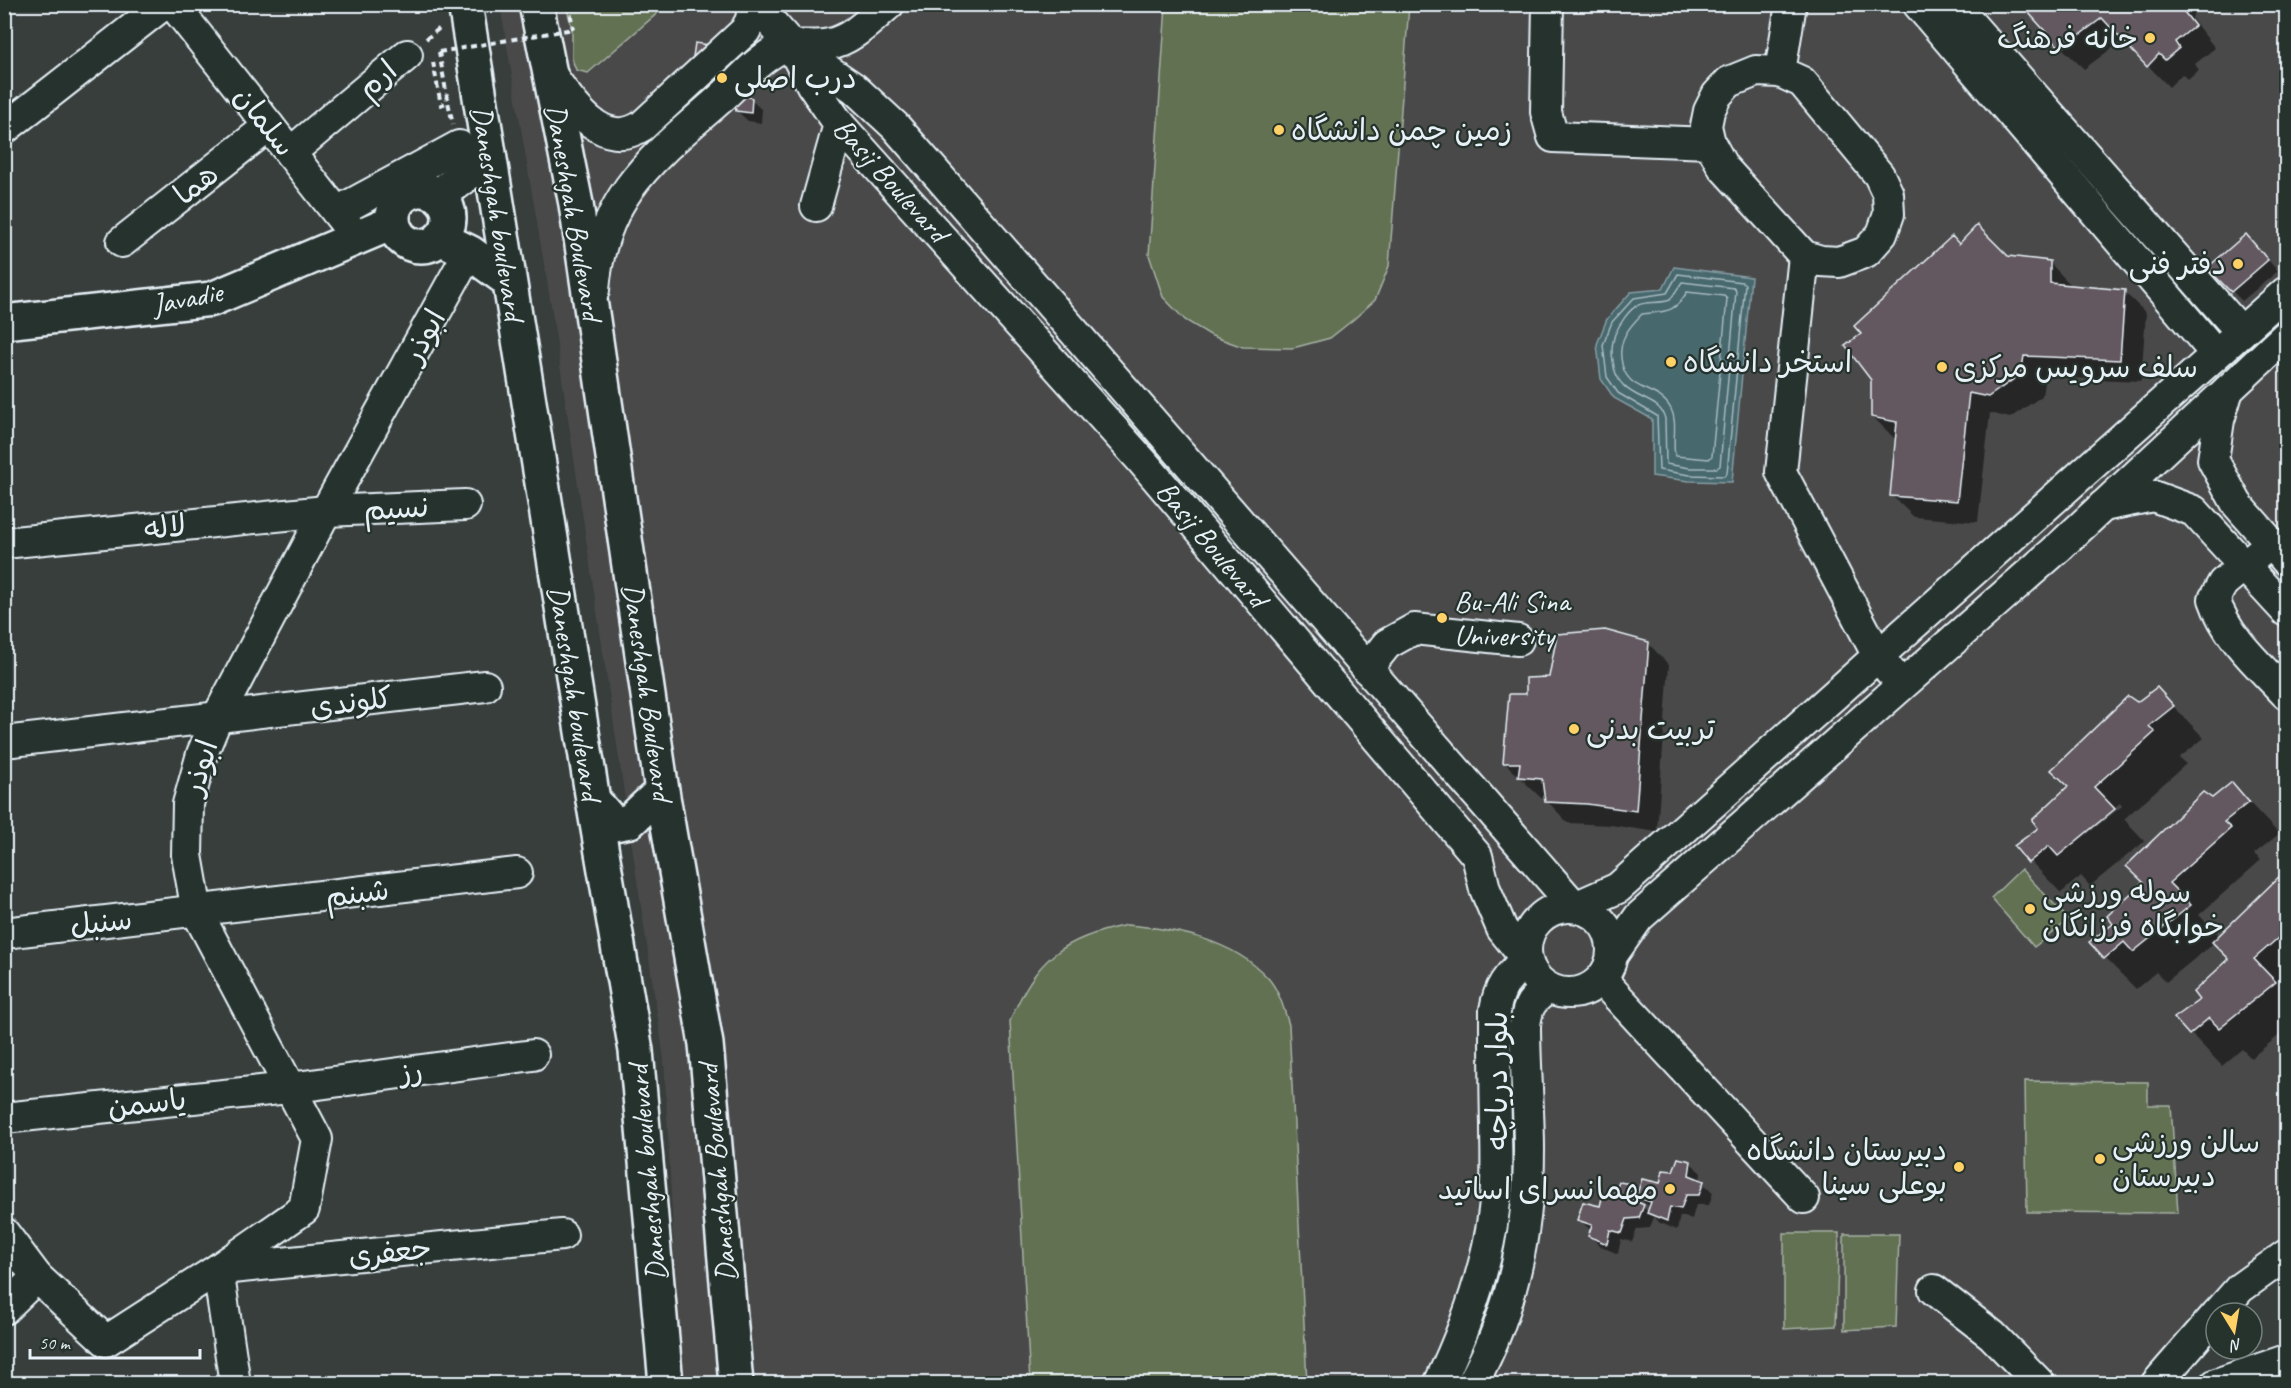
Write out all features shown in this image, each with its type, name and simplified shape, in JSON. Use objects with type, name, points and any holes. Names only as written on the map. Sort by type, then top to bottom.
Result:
[{"type":"main road","name":"Daneshgah Boulevard","points":[[536,4],[576,204],[662,792],[706,1044],[736,1383]]},
{"type":"main road","name":"Daneshgah boulevard","points":[[466,6],[473,148],[508,280],[636,1051],[666,1383]]},
{"type":"main road","points":[[438,196],[467,174],[473,148]]},
{"type":"main road","points":[[455,245],[417,246],[406,242],[397,234],[392,223],[393,209],[400,198],[412,191],[426,190],[438,196],[446,205],[449,216],[447,228],[455,245],[508,280]]},
{"type":"main road","name":"Javadie","points":[[4,322],[212,299],[392,223]]},
{"type":"main road","points":[[593,800],[614,824],[630,821],[662,792]]},
{"type":"street","points":[[4,129],[164,4]]},
{"type":"street","name":"سلمان","points":[[172,4],[357,238]]},
{"type":"street","points":[[550,73],[578,112],[590,122],[610,132],[628,133],[635,130],[745,31],[751,20],[754,4]]},
{"type":"street","points":[[754,4],[791,45]]},
{"type":"street","points":[[595,326],[594,296],[598,255],[612,215],[624,194],[644,169],[672,141],[770,55],[791,45],[816,46],[843,39],[889,4]]},
{"type":"street","points":[[1548,4],[1546,112],[1553,137],[1710,143]]},
{"type":"street","points":[[1780,72],[1791,4]]},
{"type":"street","points":[[1918,4],[2216,354]]},
{"type":"street","points":[[1953,4],[2241,332]]},
{"type":"street","name":"Basij Boulevard","points":[[791,45],[812,85],[839,124],[1142,461],[1477,856],[1485,889],[1502,929],[1526,959]]},
{"type":"street","name":"Basij Boulevard","points":[[791,45],[854,88],[895,126],[1575,907]]},
{"type":"street","name":"ارم","points":[[290,153],[424,50]]},
{"type":"street","points":[[1756,71],[1780,72],[1802,82],[1879,175],[1888,195],[1890,214],[1882,234],[1866,252],[1839,262],[1821,261],[1804,256],[1724,167],[1710,143],[1706,126],[1709,111],[1717,95],[1730,82],[1756,71]]},
{"type":"street","points":[[816,206],[839,124]]},
{"type":"street","name":"هما","points":[[122,242],[269,126]]},
{"type":"street","points":[[337,212],[473,148]]},
{"type":"street","name":"ابوذر","points":[[37,1276],[105,1341],[218,1269],[304,1209],[317,1139],[197,912],[187,855],[188,804],[202,754],[217,718],[326,512],[455,245]]},
{"type":"street","points":[[1804,256],[1781,472],[1878,656],[1903,685]]},
{"type":"street","points":[[2286,292],[1618,888],[1575,907],[1554,910],[1537,921],[1526,945],[1526,959],[1538,981],[1562,993],[1576,993],[1590,989],[1608,967],[1639,917],[2103,506],[2286,336]]},
{"type":"street","points":[[2228,390],[2219,420],[2213,460],[2237,504],[2279,551],[2246,566],[2223,583],[2214,599],[2229,632],[2286,694]]},
{"type":"street","points":[[2103,506],[2153,496],[2194,511],[2286,610]]},
{"type":"street","name":"نسیم","points":[[326,512],[465,505]]},
{"type":"street","name":"لاله","points":[[4,543],[326,512]]},
{"type":"street","points":[[1367,669],[1387,644],[1414,630],[1518,640]]},
{"type":"street","name":"کلوندی","points":[[4,742],[485,686]]},
{"type":"street","name":"شبنم","points":[[197,912],[517,873]]},
{"type":"street","points":[[1575,907],[1588,910],[1607,928],[1612,940],[1608,967],[1804,1197]]},
{"type":"street","name":"سنبل","points":[[4,933],[197,912]]},
{"type":"street","name":"بلوار دریاچه","points":[[1439,1383],[1456,1348],[1474,1299],[1494,1210],[1496,1180],[1495,1010],[1498,992],[1509,976],[1526,959]]},
{"type":"street","name":"بلوار دریاچه","points":[[1472,1383],[1495,1339],[1515,1280],[1525,1214],[1529,1149],[1525,1025],[1527,1007],[1548,988]]},
{"type":"street","name":"رز","points":[[289,1088],[533,1055]]},
{"type":"street","name":"یاسمن","points":[[4,1118],[289,1088]]},
{"type":"street","points":[[4,1233],[37,1276],[4,1309]]},
{"type":"street","name":"جعفری","points":[[218,1269],[561,1235]]},
{"type":"street","points":[[2228,1301],[2240,1288],[2286,1255]]},
{"type":"street","points":[[218,1269],[235,1383]]},
{"type":"street","points":[[1934,1290],[1992,1335],[2040,1383]]},
{"type":"street","points":[[2156,1383],[2204,1329]]},
{"type":"street","points":[[2216,1383],[2286,1360]]},
{"type":"path","points":[[473,148],[448,102],[439,52],[573,29],[569,4]]},
{"type":"path","points":[[448,102],[441,105],[424,50],[466,6]]},
{"type":"shaded area","name":"Bu-Ali Sina University","points":[[500,5],[2286,5],[2286,1239],[2218,1301],[2204,1301],[2204,1315],[2133,1383],[681,1383],[664,1059],[551,305]]},
{"type":"green space","points":[[566,4],[662,5],[661,10],[588,73],[576,70],[572,59],[572,29]]},
{"type":"green space","name":"زمین چمن دانشگاه","points":[[1166,5],[1409,5],[1389,266],[1375,300],[1330,338],[1293,348],[1243,347],[1212,336],[1185,320],[1163,297],[1149,255]]},
{"type":"green space","name":"سوله ورزشی خوابگاه فرزانگان","points":[[2021,869],[2069,920],[2034,947],[1991,898]]},
{"type":"green space","points":[[1127,925],[1184,933],[1220,945],[1254,965],[1272,983],[1281,1000],[1289,1025],[1307,1383],[1030,1383],[1010,1021],[1030,982],[1054,955],[1085,937]]},
{"type":"green space","name":"سالن ورزشی دبیرستان","points":[[2025,1081],[2148,1082],[2148,1105],[2171,1105],[2178,1213],[2027,1212]]},
{"type":"green space","points":[[1784,1233],[1839,1233],[1836,1326],[1784,1329]]},
{"type":"green space","points":[[1844,1234],[1899,1234],[1896,1327],[1844,1330]]},
{"type":"water","name":"استخر دانشگاه","points":[[1674,267],[1751,277],[1732,482],[1689,481],[1652,476],[1652,419],[1614,398],[1601,379],[1597,344],[1607,319],[1631,292],[1663,289]]},
{"type":"building","name":"خانه فرهنگ","points":[[2037,4],[2178,4],[2195,26],[2175,42],[2179,48],[2165,60],[2159,54],[2147,67],[2102,18],[2061,49],[2028,12]]},
{"type":"building","name":"درب اصلی","points":[[695,43],[709,45],[710,55],[742,95],[752,98],[751,113],[736,111],[734,100],[700,60],[693,57]]},
{"type":"building","name":"سلف سرویس مرکزی","points":[[1977,225],[2008,256],[2050,261],[2050,283],[2125,290],[2120,360],[2024,356],[2021,374],[1988,397],[1969,393],[1957,501],[1890,496],[1897,422],[1871,417],[1871,380],[1845,346],[1861,334],[1854,326],[1952,236],[1959,244]]},
{"type":"building","name":"دفتر فنی","points":[[2246,234],[2268,260],[2231,292],[2207,268]]},
{"type":"building","name":"تربیت بدنی","points":[[1605,630],[1649,642],[1636,811],[1587,804],[1545,802],[1542,779],[1518,777],[1520,763],[1503,763],[1509,694],[1526,694],[1526,678],[1549,677],[1557,634]]},
{"type":"building","points":[[2157,687],[2174,706],[2149,726],[2155,732],[2094,787],[2115,809],[2058,856],[2049,846],[2028,863],[2014,846],[2038,828],[2032,820],[2068,786],[2051,770],[2128,696],[2137,702]]},
{"type":"building","points":[[2232,782],[2249,802],[2224,822],[2231,828],[2169,883],[2191,905],[2133,952],[2124,942],[2104,959],[2089,942],[2113,924],[2107,916],[2143,882],[2126,866],[2203,792],[2212,798]]},
{"type":"building","points":[[2286,870],[2286,931],[2254,959],[2276,982],[2219,1028],[2209,1018],[2189,1035],[2174,1018],[2199,1000],[2193,992],[2229,959],[2212,942]]},
{"type":"building","name":"مهمانسرای اساتید","points":[[1678,1158],[1691,1161],[1689,1175],[1704,1181],[1699,1195],[1686,1195],[1681,1209],[1670,1207],[1667,1221],[1647,1213],[1651,1202],[1636,1197],[1642,1179],[1660,1183],[1663,1170],[1673,1171]]},
{"type":"building","name":"مهمانسرای اساتید","points":[[1619,1182],[1632,1184],[1629,1198],[1644,1205],[1639,1218],[1627,1219],[1622,1233],[1610,1230],[1607,1244],[1588,1236],[1592,1225],[1577,1220],[1583,1202],[1600,1206],[1603,1194],[1614,1194]]},
{"type":"place","name":"خانه فرهنگ","points":[[2150,38]]},
{"type":"place","name":"درب اصلی","points":[[722,78]]},
{"type":"place","name":"زمین چمن دانشگاه","points":[[1279,130]]},
{"type":"place","name":"دفتر فنی","points":[[2238,264]]},
{"type":"place","name":"استخر دانشگاه","points":[[1671,362]]},
{"type":"place","name":"سلف سرویس مرکزی","points":[[1942,367]]},
{"type":"place","name":"Bu-Ali Sina University","points":[[1442,618]]},
{"type":"place","name":"تربیت بدنی","points":[[1574,729]]},
{"type":"place","name":"سوله ورزشی خوابگاه فرزانگان","points":[[2030,909]]},
{"type":"place","name":"سالن ورزشی دبیرستان","points":[[2100,1159]]},
{"type":"place","name":"دبیرستان دانشگاه بوعلی سینا","points":[[1959,1167]]},
{"type":"place","name":"مهمانسرای اساتید","points":[[1670,1189]]}]
